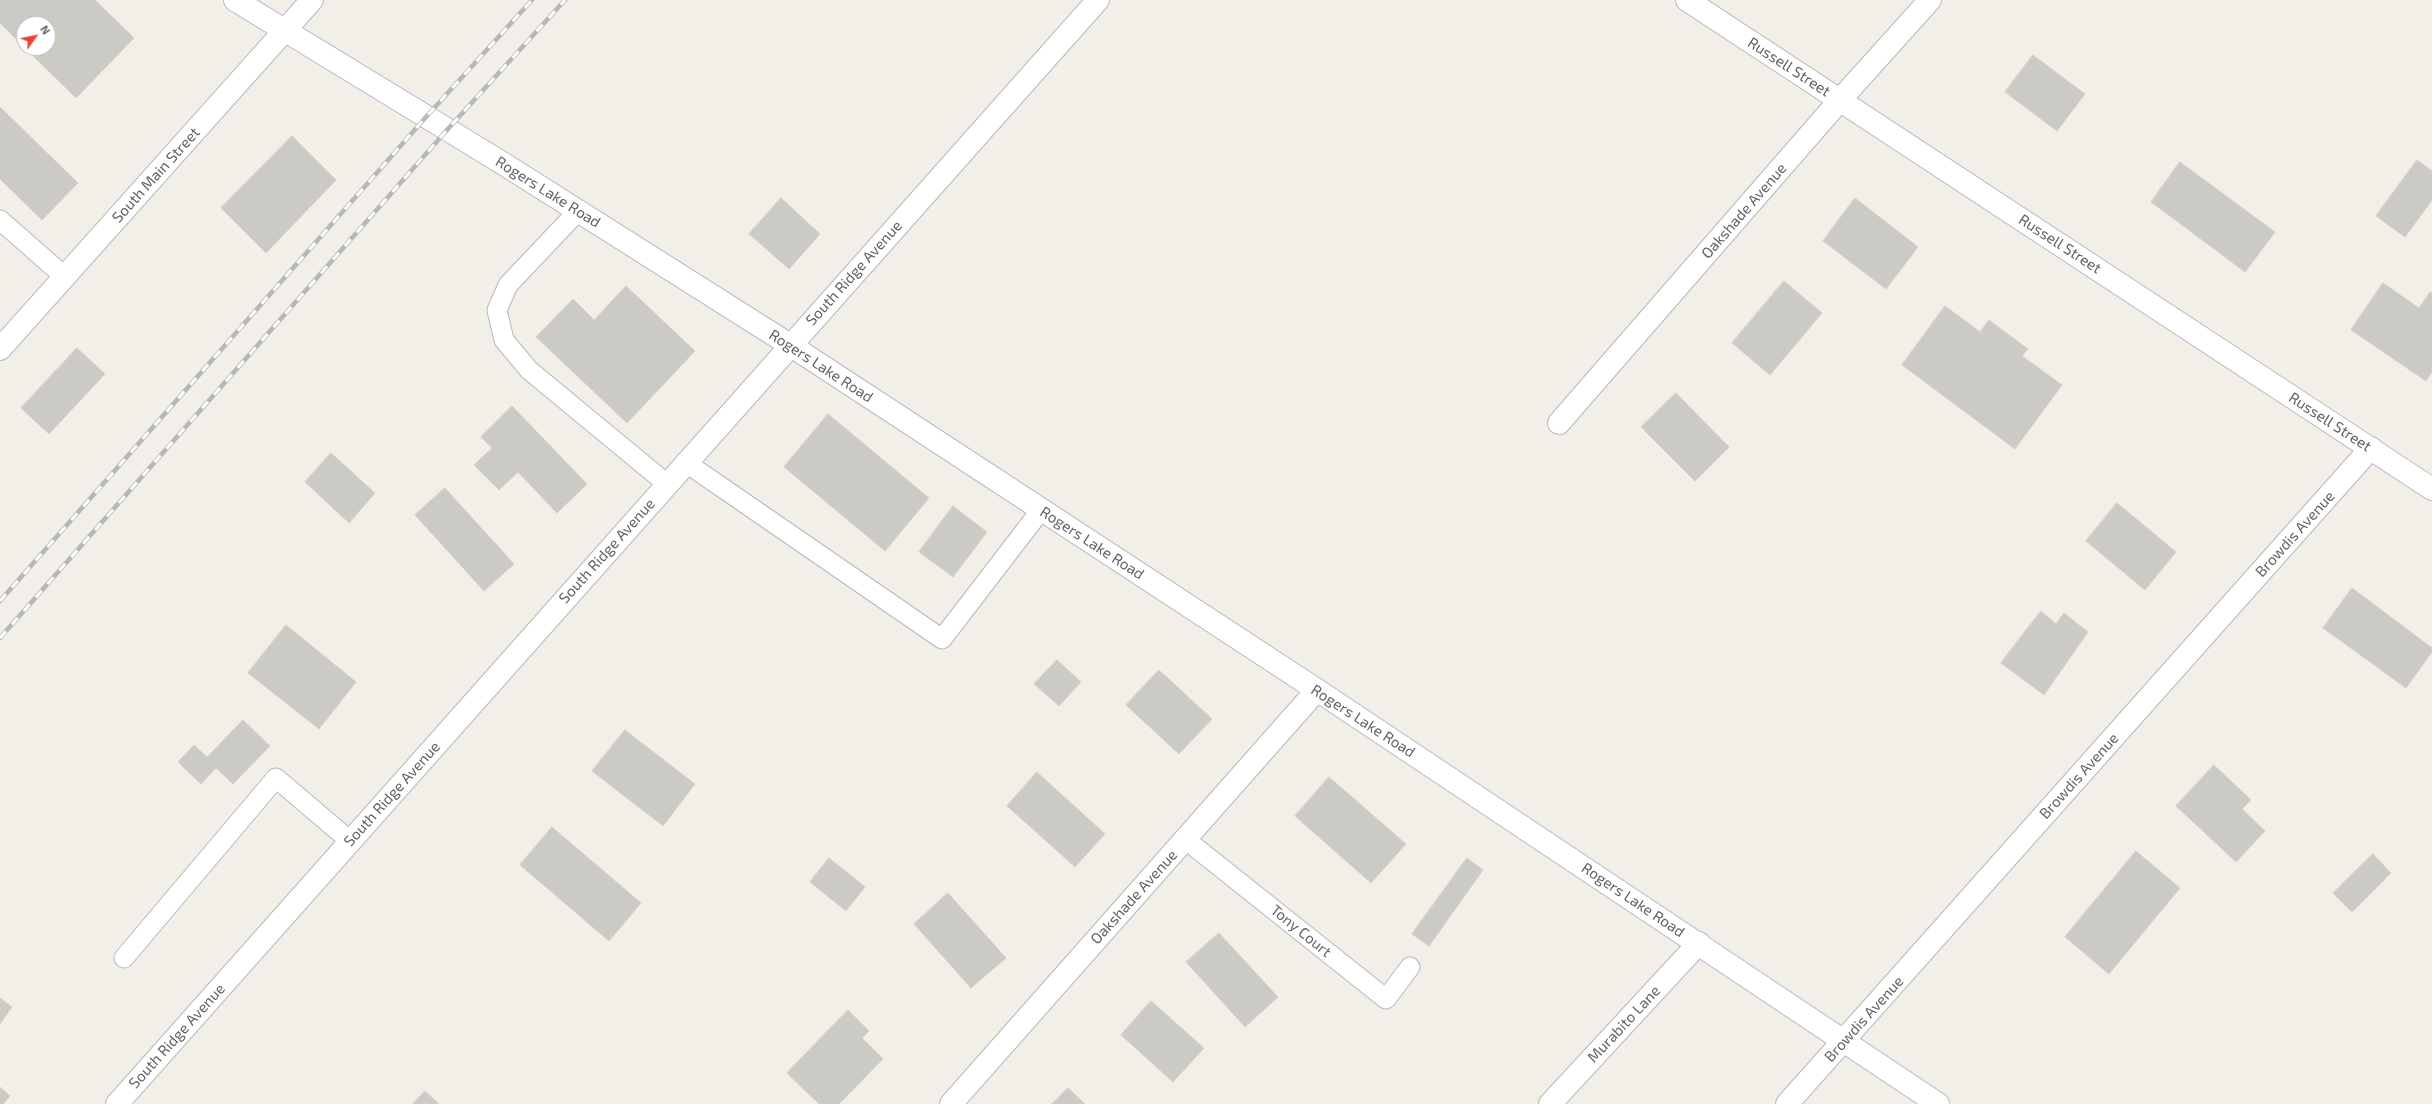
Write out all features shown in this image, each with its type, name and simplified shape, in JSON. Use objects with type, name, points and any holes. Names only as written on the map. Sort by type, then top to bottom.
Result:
[{"type":"street","name":"Rogers Lake Road","points":[[235,0],[578,211],[790,345],[1699,943],[1938,1104]]},
{"type":"street","name":"South Main Street","points":[[0,349],[312,0]]},
{"type":"street","name":"South Ridge Avenue","points":[[117,1104],[1098,0]]},
{"type":"street","name":"Russell Street","points":[[1687,0],[2432,489]]},
{"type":"street","name":"Oakshade Avenue","points":[[1559,423],[1840,100],[1930,0]]},
{"type":"street","name":"Browdis Avenue","points":[[1787,1104],[2371,448]]},
{"type":"street","name":"Oakshade Avenue","points":[[951,1104],[1316,690]]},
{"type":"street","name":"Murabito Lane","points":[[1550,1104],[1699,943]]},
{"type":"lane","points":[[578,211],[508,285],[497,310],[504,340],[529,370],[667,484]]},
{"type":"lane","points":[[0,220],[65,277]]},
{"type":"lane","points":[[686,462],[942,639],[1041,510]]},
{"type":"lane","points":[[124,958],[276,778],[350,842]]},
{"type":"lane","name":"Tony Court","points":[[1185,839],[1386,999],[1410,967]]},
{"type":"building","points":[[0,0],[95,0],[134,38],[76,98],[33,56],[56,56],[56,16],[16,16],[16,39],[0,23]]},
{"type":"building","points":[[2033,55],[2085,94],[2057,131],[2005,92]]},
{"type":"building","points":[[0,107],[78,183],[42,220],[0,179]]},
{"type":"building","points":[[292,136],[336,180],[266,253],[221,208]]},
{"type":"building","points":[[2417,160],[2432,171],[2432,200],[2405,237],[2376,216]]},
{"type":"building","points":[[2180,162],[2275,232],[2245,272],[2151,202]]},
{"type":"building","points":[[781,198],[820,234],[789,269],[749,234]]},
{"type":"building","points":[[1855,198],[1918,247],[1886,289],[1823,241]]},
{"type":"building","points":[[1784,281],[1822,313],[1770,375],[1732,343]]},
{"type":"building","points":[[2383,283],[2419,308],[2430,292],[2432,293],[2432,372],[2426,381],[2351,330]]},
{"type":"building","points":[[626,286],[695,351],[627,423],[536,337],[573,299],[594,320]]},
{"type":"building","points":[[1945,306],[1980,332],[1989,320],[2028,349],[2022,356],[2062,385],[2015,449],[1902,365]]},
{"type":"building","points":[[77,348],[105,374],[49,434],[21,408]]},
{"type":"building","points":[[1676,393],[1729,447],[1695,481],[1641,427]]},
{"type":"building","points":[[512,406],[587,484],[557,513],[518,472],[499,490],[474,465],[492,448],[481,437]]},
{"type":"building","points":[[828,414],[929,498],[885,551],[784,467]]},
{"type":"building","points":[[331,453],[375,493],[349,523],[305,482]]},
{"type":"building","points":[[445,488],[514,564],[484,591],[415,515]]},
{"type":"building","points":[[2117,503],[2176,552],[2145,590],[2086,541]]},
{"type":"building","points":[[953,506],[987,532],[953,577],[919,552]]},
{"type":"building","points":[[2352,588],[2432,648],[2432,652],[2406,688],[2323,628]]},
{"type":"building","points":[[2041,611],[2056,624],[2064,613],[2088,632],[2044,695],[2001,663]]},
{"type":"building","points":[[286,625],[356,682],[319,729],[248,673]]},
{"type":"building","points":[[1057,660],[1081,682],[1059,706],[1034,684]]},
{"type":"building","points":[[1159,670],[1212,719],[1179,754],[1126,705]]},
{"type":"building","points":[[243,720],[270,746],[233,784],[216,768],[201,784],[178,762],[194,745],[207,757]]},
{"type":"building","points":[[625,730],[695,784],[663,826],[592,771]]},
{"type":"building","points":[[2214,765],[2251,800],[2242,809],[2265,831],[2236,862],[2176,806]]},
{"type":"building","points":[[1037,772],[1105,834],[1075,867],[1007,806]]},
{"type":"building","points":[[1329,777],[1406,844],[1371,883],[1295,816]]},
{"type":"building","points":[[552,827],[641,903],[609,941],[520,865]]},
{"type":"building","points":[[2136,851],[2180,888],[2109,974],[2065,937]]},
{"type":"building","points":[[2373,854],[2391,873],[2352,912],[2333,893]]},
{"type":"building","points":[[829,858],[865,887],[846,911],[810,882]]},
{"type":"building","points":[[1467,858],[1483,870],[1429,946],[1412,934]]},
{"type":"building","points":[[948,893],[1006,958],[971,988],[914,924]]},
{"type":"building","points":[[1219,933],[1278,997],[1245,1027],[1186,962]]},
{"type":"building","points":[[0,998],[12,1007],[0,1024]]},
{"type":"building","points":[[1151,1001],[1204,1048],[1173,1082],[1121,1035]]},
{"type":"building","points":[[848,1010],[869,1031],[862,1038],[883,1059],[839,1104],[819,1104],[787,1073]]},
{"type":"building","points":[[0,1087],[10,1096],[3,1104],[0,1104]]},
{"type":"building","points":[[1068,1088],[1085,1104],[1052,1104]]},
{"type":"building","points":[[425,1091],[439,1104],[413,1104]]},
{"type":"railway","points":[[0,601],[426,117],[532,0]]},
{"type":"railway","points":[[0,638],[447,130],[565,0]]}]
